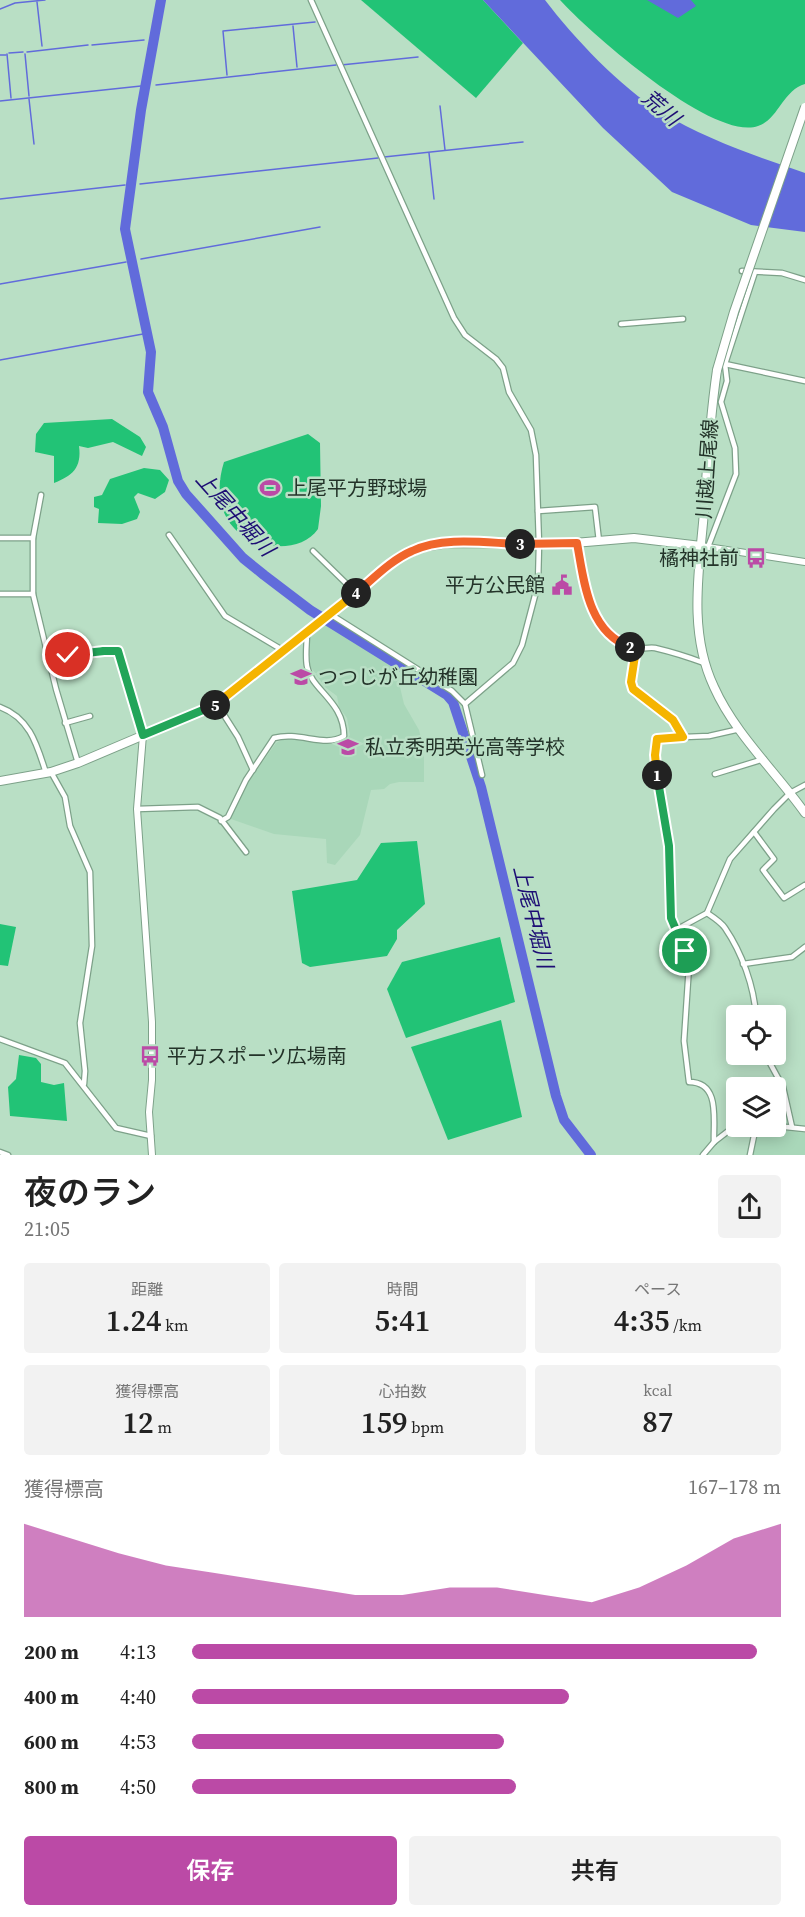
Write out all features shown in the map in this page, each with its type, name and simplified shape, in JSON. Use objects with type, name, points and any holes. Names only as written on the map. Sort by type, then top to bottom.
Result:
[{"type":"main road","name":"川越上尾線","points":[[805,107],[729,326],[717,370],[710,425],[704,547],[697,606],[704,663],[720,699],[740,729],[805,813]]},
{"type":"main road","points":[[0,781],[49,773],[78,763],[217,704],[401,556],[423,547],[448,543],[539,544],[646,538],[704,547]]},
{"type":"street","points":[[311,0],[454,318],[465,335],[496,358],[503,369],[509,392],[534,440],[539,544],[538,584],[522,645],[513,663],[465,704]]},
{"type":"street","points":[[742,270],[782,273],[805,280]]},
{"type":"street","points":[[755,272],[725,364],[727,381],[721,402],[733,441],[737,466],[728,500],[704,547],[805,562]]},
{"type":"street","points":[[621,324],[683,319]]},
{"type":"street","points":[[725,364],[805,381]]},
{"type":"street","points":[[41,495],[33,538],[33,594],[65,723],[78,763]]},
{"type":"street","points":[[538,511],[595,507],[600,541]]},
{"type":"street","points":[[169,535],[225,616],[284,651]]},
{"type":"street","points":[[0,538],[33,538]]},
{"type":"street","points":[[577,543],[586,595],[593,611],[614,639],[636,649],[653,648],[704,663]]},
{"type":"street","points":[[314,550],[356,593]]},
{"type":"street","points":[[0,594],[33,594]]},
{"type":"street","points":[[326,617],[452,692],[465,704],[482,775]]},
{"type":"street","points":[[221,821],[228,817],[253,770],[274,738],[289,734],[336,741],[344,736],[344,721],[332,699],[307,668],[307,632]]},
{"type":"street","points":[[636,649],[631,682],[633,689],[673,720],[683,737]]},
{"type":"street","points":[[49,659],[92,651],[118,651],[143,735],[137,809],[152,1022],[152,1080],[149,1112],[152,1155]]},
{"type":"street","points":[[217,704],[238,737],[253,770]]},
{"type":"street","points":[[0,707],[13,712],[29,728],[49,773],[65,797],[70,826],[90,872],[92,946],[80,1023],[86,1071],[84,1084]]},
{"type":"street","points":[[65,723],[90,716]]},
{"type":"street","points":[[714,1142],[714,1102],[706,1089],[689,1082],[684,1041],[689,966],[674,931],[670,909],[669,846],[655,755],[657,739],[719,734],[740,729]]},
{"type":"street","points":[[715,774],[764,759]]},
{"type":"street","points":[[674,931],[707,913],[730,860],[790,793],[805,785]]},
{"type":"street","points":[[137,809],[198,807],[221,821],[246,852]]},
{"type":"street","points":[[754,832],[774,859],[763,870],[784,898],[805,885]]},
{"type":"street","points":[[707,913],[724,926],[743,964],[755,996],[755,1005]]},
{"type":"street","points":[[743,964],[792,957],[805,947]]},
{"type":"street","points":[[0,1039],[65,1063],[84,1084],[118,1130],[151,1136]]},
{"type":"street","points":[[771,1065],[783,1087],[792,1127]]},
{"type":"street","points":[[786,1127],[805,1129]]},
{"type":"street","points":[[703,1155],[726,1133]]},
{"type":"street","points":[[750,1155],[754,1137]]},
{"type":"street","points":[[0,1154],[8,1155]]},
{"type":"shaded area","points":[[483,0],[545,0],[598,61],[630,90],[661,112],[713,139],[805,173],[805,232],[751,225],[672,192],[603,128]]},
{"type":"shaded area","points":[[647,0],[691,0],[696,6],[678,18]]},
{"type":"shaded area","name":"私立秀明英光高等学校","points":[[327,624],[395,666],[404,704],[419,730],[424,751],[424,782],[399,782],[390,784],[384,789],[371,790],[360,835],[335,865],[327,863],[326,839],[274,834],[231,819],[249,781],[276,743],[285,738],[332,744],[345,742],[350,735],[347,718],[339,707],[337,696],[325,687],[310,666],[310,638]]},
{"type":"shaded area","points":[[786,1131],[805,1133],[805,1155],[751,1155],[755,1137],[786,1137]]},
{"type":"green space","points":[[361,0],[483,0],[523,43],[476,98]]},
{"type":"green space","points":[[560,0],[805,0],[805,84],[791,92],[765,123],[758,126],[738,127],[713,118],[684,102],[654,81],[597,36]]},
{"type":"green space","points":[[112,419],[140,437],[146,447],[142,456],[113,442],[88,448],[79,446],[77,466],[71,474],[54,483],[54,456],[35,452],[36,434],[44,423]]},
{"type":"green space","name":"上尾平方野球場","points":[[308,434],[320,443],[321,506],[318,529],[300,543],[289,546],[264,544],[242,535],[228,521],[222,505],[220,479],[224,462]]},
{"type":"green space","points":[[144,468],[160,470],[169,480],[165,492],[155,499],[138,493],[134,497],[140,512],[137,519],[122,524],[98,523],[99,509],[94,507],[94,497],[102,495],[110,479]]},
{"type":"green space","points":[[417,841],[425,904],[397,930],[397,939],[387,956],[310,967],[302,963],[292,891],[357,880],[381,843]]},
{"type":"green space","points":[[0,924],[16,927],[8,966],[0,965]]},
{"type":"green space","points":[[500,937],[515,1002],[406,1038],[387,989],[402,962]]},
{"type":"green space","points":[[501,1020],[522,1117],[448,1140],[411,1047]]},
{"type":"green space","points":[[19,1055],[36,1058],[41,1064],[41,1082],[54,1085],[64,1083],[67,1121],[10,1116],[8,1087],[16,1079]]},
{"type":"waterway","points":[[0,9],[15,3],[45,0]]},
{"type":"waterway","name":"上尾中堀川","points":[[161,0],[141,110],[125,229],[151,352],[148,392],[163,427],[178,481],[186,494],[243,558],[264,575],[310,610],[447,695],[453,702],[481,787],[556,1096],[564,1120],[591,1155]]},
{"type":"waterway","points":[[37,2],[42,46]]},
{"type":"waterway","points":[[227,75],[223,31],[315,22]]},
{"type":"waterway","points":[[293,26],[297,67]]},
{"type":"waterway","points":[[92,45],[144,40]]},
{"type":"waterway","points":[[27,52],[88,45]]},
{"type":"waterway","points":[[9,53],[23,52]]},
{"type":"waterway","points":[[7,54],[11,98]]},
{"type":"waterway","points":[[25,54],[29,96]]},
{"type":"waterway","points":[[0,55],[6,55]]},
{"type":"waterway","points":[[341,65],[418,57]]},
{"type":"waterway","points":[[156,85],[336,65]]},
{"type":"waterway","points":[[0,101],[141,86]]},
{"type":"waterway","points":[[29,99],[34,144]]},
{"type":"waterway","points":[[440,106],[445,150]]},
{"type":"waterway","points":[[384,157],[523,142]]},
{"type":"waterway","points":[[429,153],[434,199]]},
{"type":"waterway","points":[[140,184],[378,158]]},
{"type":"waterway","points":[[0,199],[125,185]]},
{"type":"waterway","points":[[141,259],[320,227]]},
{"type":"waterway","points":[[0,284],[126,262]]},
{"type":"waterway","points":[[0,360],[143,334]]},
{"type":"place","name":"上尾平方野球場","points":[[270,488]]},
{"type":"place","name":"橘神社前","points":[[756,558]]},
{"type":"place","name":"平方公民館","points":[[562,585]]},
{"type":"place","name":"つつじが丘幼稚園","points":[[301,677]]},
{"type":"place","name":"私立秀明英光高等学校","points":[[348,747]]},
{"type":"place","name":"平方スポーツ広場南","points":[[150,1056]]},
{"type":"route","points":[[68,655],[92,651],[118,651],[143,735],[217,704],[401,556],[412,551],[448,543],[577,543],[586,595],[593,611],[614,639],[636,649],[631,686],[673,720],[683,737],[657,739],[655,755],[671,866],[672,927],[685,951]]},
{"type":"water label","name":"荒川","points":[[661,108]]}]
